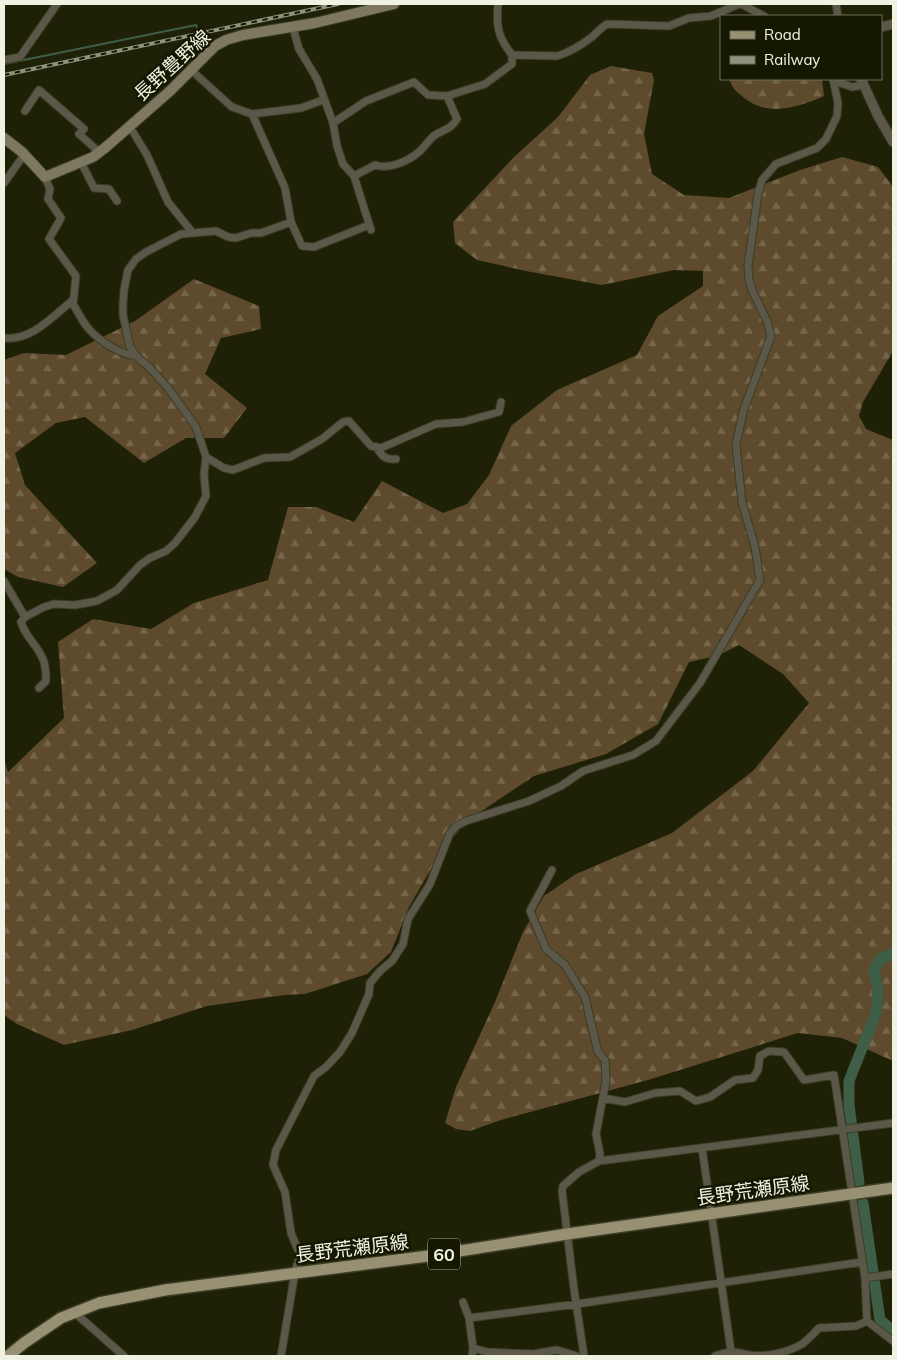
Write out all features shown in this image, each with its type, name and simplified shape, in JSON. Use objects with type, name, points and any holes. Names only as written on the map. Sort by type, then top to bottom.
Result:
[{"type":"main road","name":"長野豊野線","points":[[45,177],[81,162],[99,152],[130,127],[216,46],[226,40],[243,35],[293,28],[394,4]]},
{"type":"main road","points":[[4,138],[45,177]]},
{"type":"main road","name":"長野荒瀬原線","points":[[8,1356],[61,1318],[99,1303],[164,1290],[428,1256],[567,1234],[893,1188]]},
{"type":"street","points":[[4,60],[20,57],[58,4]]},
{"type":"street","points":[[333,123],[366,101],[414,82],[428,94],[447,96],[486,84],[512,64],[512,55],[502,42],[498,24],[498,4]]},
{"type":"street","points":[[512,55],[557,56],[586,40],[607,24],[669,26],[689,18],[711,16],[740,4],[762,15]]},
{"type":"street","points":[[252,114],[285,188],[291,222],[302,246],[314,247],[370,228],[354,176],[343,164],[337,146],[333,123],[323,100],[317,79],[299,48],[293,28]]},
{"type":"street","points":[[190,70],[232,107],[252,114],[301,108],[323,100]]},
{"type":"street","points":[[834,80],[852,87],[862,82],[893,142]]},
{"type":"street","points":[[282,1356],[300,1255],[291,1233],[285,1192],[273,1165],[276,1150],[314,1076],[326,1067],[340,1052],[352,1033],[369,994],[370,983],[392,961],[399,951],[406,934],[408,919],[430,884],[450,833],[456,826],[466,821],[529,801],[561,786],[583,771],[633,755],[656,741],[700,683],[709,664],[760,580],[754,542],[742,502],[736,445],[743,412],[771,336],[767,321],[752,290],[749,279],[748,266],[758,194],[762,180],[776,164],[817,148],[826,139],[837,116],[838,103],[834,80]]},
{"type":"street","points":[[25,111],[39,90],[84,129],[79,134],[99,152]]},
{"type":"street","points":[[354,176],[375,165],[381,167],[397,165],[418,152],[434,136],[453,126],[457,119],[447,96]]},
{"type":"street","points":[[130,127],[147,155],[168,202],[192,232]]},
{"type":"street","points":[[4,182],[24,155]]},
{"type":"street","points":[[81,162],[94,188],[109,188],[117,201]]},
{"type":"street","points":[[45,177],[50,189],[48,199],[61,218],[49,239],[76,276],[72,304],[88,328],[103,341],[120,351],[136,356]]},
{"type":"street","points":[[39,688],[46,681],[46,672],[42,657],[23,628],[21,622],[25,617],[54,604],[75,605],[97,601],[116,590],[140,565],[171,547],[196,517],[206,496],[204,474],[206,457],[196,427],[188,413],[130,347],[123,315],[124,290],[128,270],[136,259],[146,252],[181,234],[216,231],[228,237],[236,238],[251,233],[261,233],[291,222]]},
{"type":"street","points":[[4,338],[14,339],[37,330],[73,300]]},
{"type":"street","points":[[206,457],[224,468],[233,470],[264,458],[290,457],[322,439],[343,422],[349,421],[372,446],[381,448],[436,424],[463,422],[499,412],[501,402]]},
{"type":"street","points":[[376,447],[384,458],[388,460],[396,459]]},
{"type":"street","points":[[4,581],[25,617]]},
{"type":"street","points":[[552,870],[530,911],[546,948],[565,965],[585,997],[598,1052],[605,1060],[606,1081],[596,1134],[600,1154],[599,1161]]},
{"type":"street","points":[[603,1098],[625,1102],[655,1093],[680,1091],[696,1101],[710,1097],[735,1080],[753,1078],[758,1070],[760,1056],[769,1051],[784,1052],[804,1080],[834,1076],[845,1128],[862,1262],[867,1278],[867,1322]]},
{"type":"street","points":[[584,1356],[567,1234],[563,1186],[579,1172],[599,1161],[893,1123]]},
{"type":"street","points":[[702,1148],[731,1351]]},
{"type":"street","points":[[469,1318],[862,1262]]},
{"type":"street","points":[[867,1278],[893,1274]]},
{"type":"street","points":[[463,1302],[469,1318],[473,1348],[472,1356]]},
{"type":"street","points":[[76,1313],[124,1356]]},
{"type":"street","points":[[867,1322],[893,1341]]},
{"type":"street","points":[[715,1356],[731,1351],[768,1355],[784,1352],[802,1344],[819,1328],[856,1326],[867,1322]]},
{"type":"street","points":[[473,1348],[487,1352],[533,1354],[557,1350],[577,1356]]},
{"type":"green space","points":[[611,66],[652,73],[654,80],[644,134],[652,174],[684,195],[729,198],[800,170],[842,157],[878,167],[893,187],[893,351],[863,402],[859,416],[866,429],[893,440],[893,1061],[842,1038],[798,1033],[648,1080],[501,1120],[470,1131],[456,1129],[445,1123],[456,1087],[495,1002],[523,932],[544,896],[576,874],[672,833],[753,771],[809,703],[783,674],[739,645],[717,656],[689,662],[658,724],[606,754],[534,776],[467,821],[442,850],[409,907],[391,952],[367,974],[305,994],[207,1006],[132,1030],[64,1045],[17,1024],[4,1015],[4,759],[8,772],[64,718],[58,642],[93,619],[151,629],[194,603],[268,580],[288,507],[316,507],[354,522],[382,481],[443,513],[467,504],[489,475],[511,426],[557,390],[637,355],[658,316],[703,286],[703,271],[674,270],[602,285],[477,260],[455,243],[453,222],[513,158],[558,117],[590,75]]},
{"type":"green space","points":[[729,80],[822,80],[824,96],[794,107],[773,109],[752,103],[731,85]]},
{"type":"green space","points":[[194,279],[259,306],[261,329],[221,338],[205,374],[247,408],[224,438],[186,438],[144,463],[85,417],[56,423],[15,453],[25,485],[97,563],[63,587],[18,577],[4,569],[4,360],[24,353],[66,355],[135,321]]},
{"type":"waterway","points":[[4,64],[196,25],[201,43],[212,43]]},
{"type":"waterway","points":[[859,1182],[849,1105],[849,1081],[876,1013],[878,990],[874,970],[880,959],[893,954]]},
{"type":"waterway","points":[[863,1203],[880,1320],[893,1331]]},
{"type":"railway","points":[[4,75],[338,4]]}]
